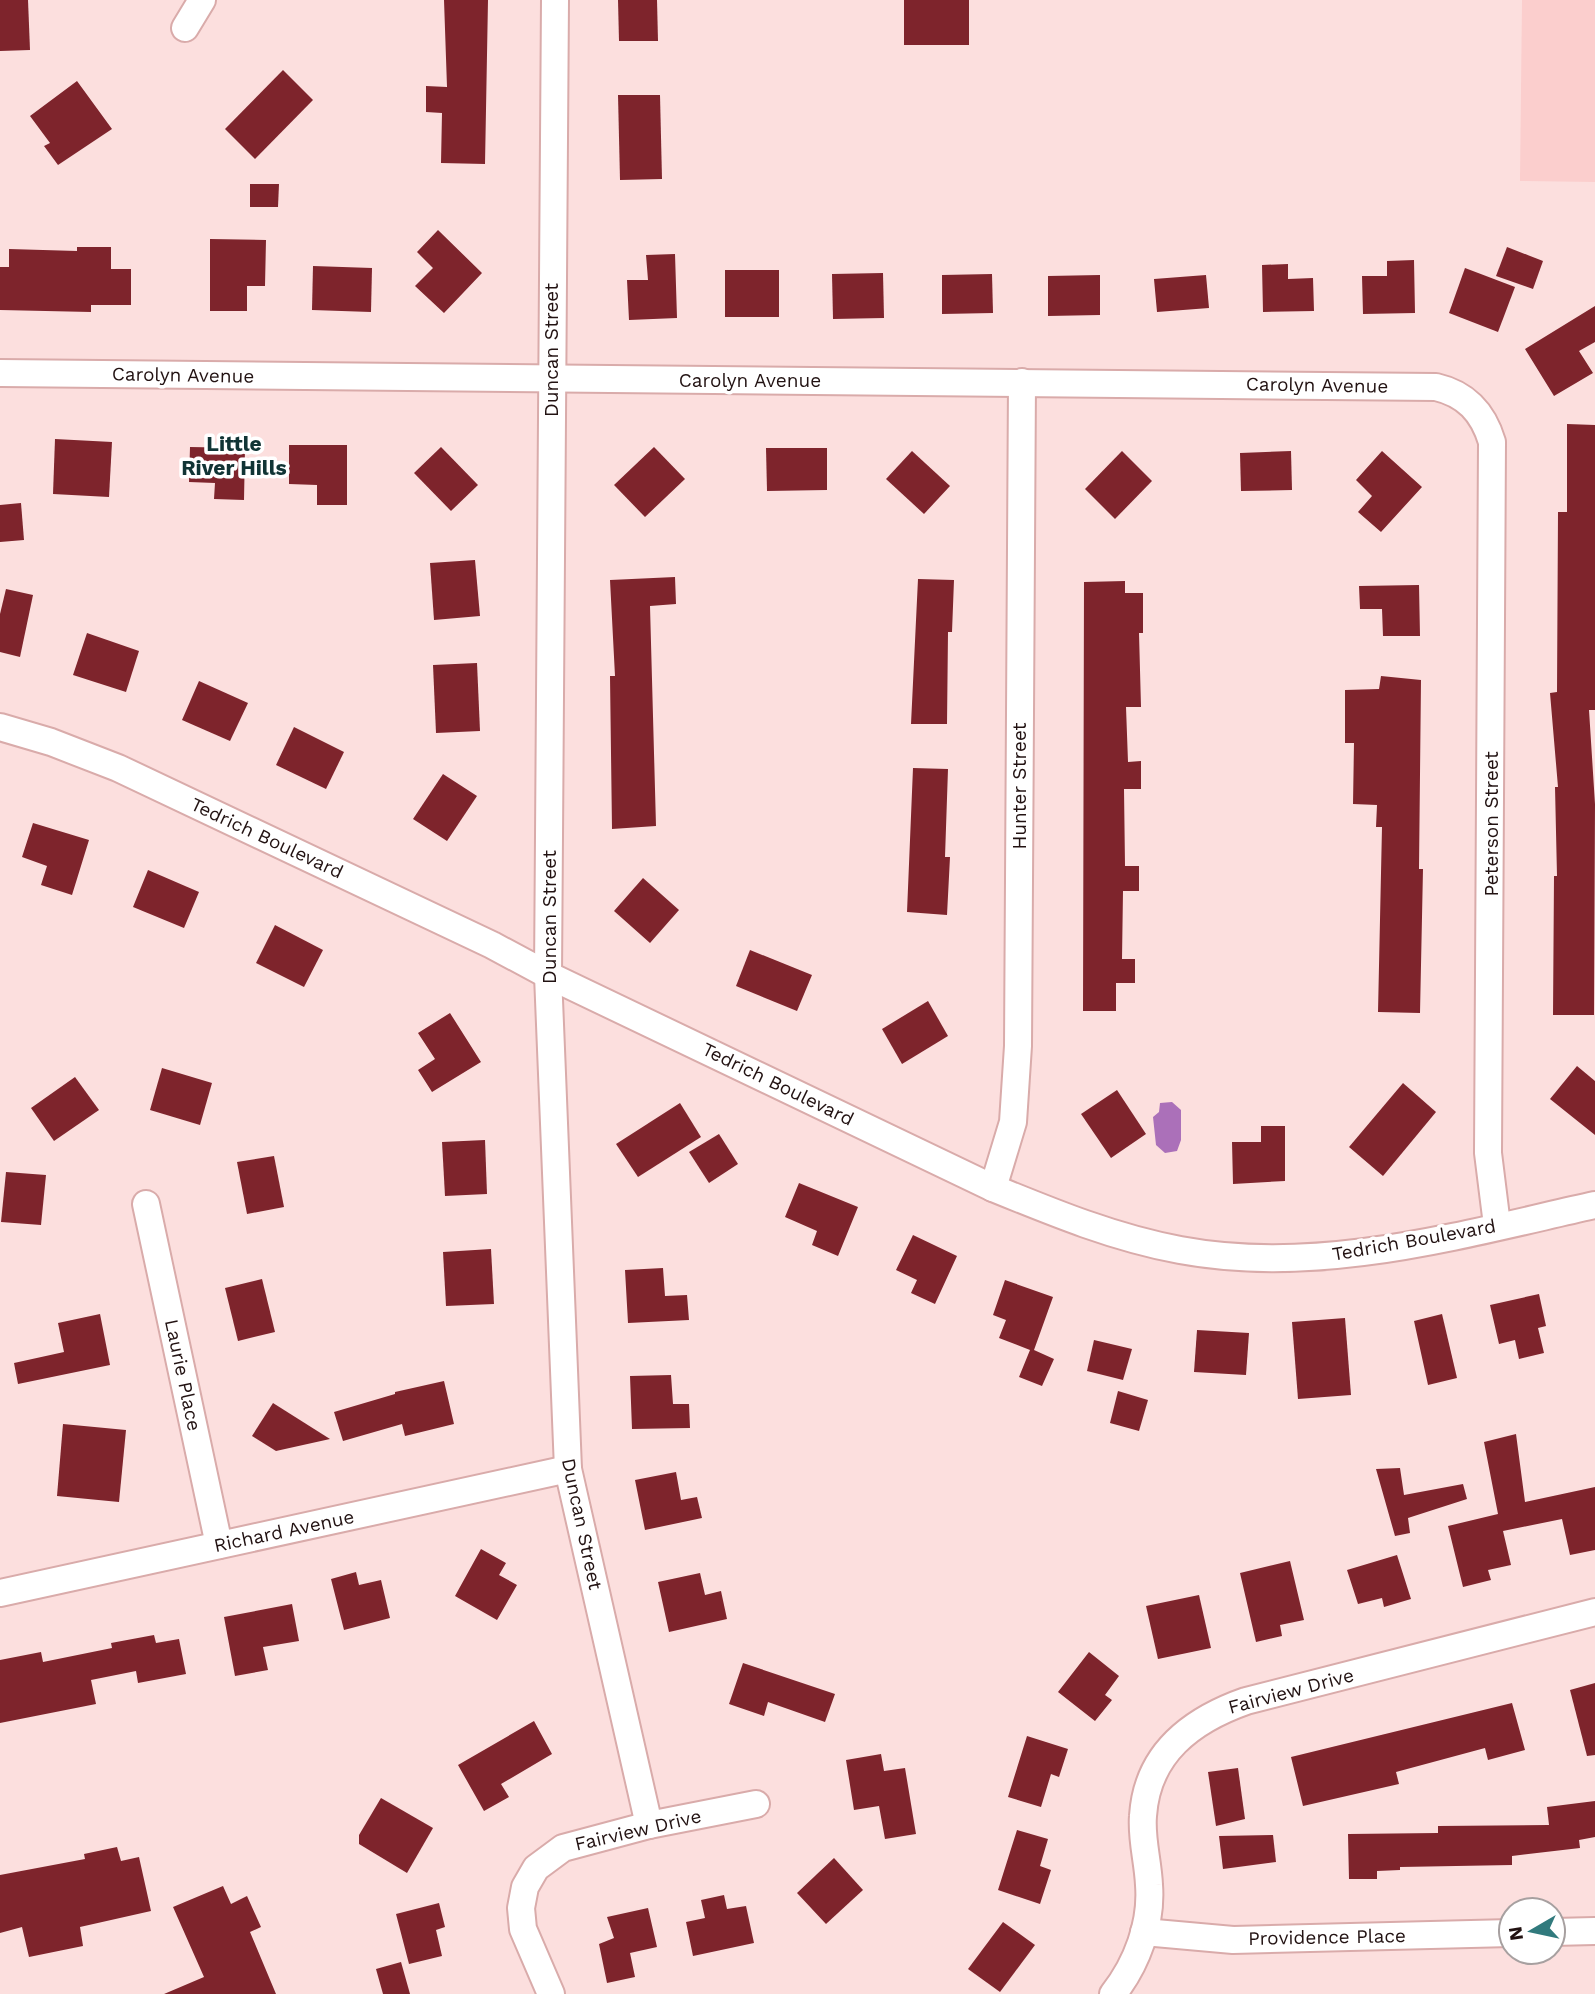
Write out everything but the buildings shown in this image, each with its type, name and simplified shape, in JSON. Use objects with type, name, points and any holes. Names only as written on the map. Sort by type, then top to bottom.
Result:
[{"type":"street","points":[[185,28],[202,0]]},
{"type":"street","name":"Duncan Street","points":[[555,0],[550,379],[548,975],[568,1469],[649,1825]]},
{"type":"street","name":"Carolyn Avenue","points":[[0,373],[1436,387],[1470,402],[1486,422]]},
{"type":"street","name":"Hunter Street","points":[[993,1188],[1013,1122],[1018,1046],[1022,382]]},
{"type":"street","name":"Peterson Street","points":[[1486,422],[1492,442],[1488,1153],[1497,1225]]},
{"type":"street","name":"Tedrich Boulevard","points":[[0,727],[51,742],[118,768],[492,944],[548,975],[993,1188],[1062,1217],[1126,1238],[1181,1250],[1243,1258],[1306,1258],[1368,1253],[1595,1205]]},
{"type":"street","name":"Laurie Place","points":[[146,1205],[219,1545]]},
{"type":"street","name":"Richard Avenue","points":[[0,1593],[568,1469]]},
{"type":"street","name":"Fairview Drive","points":[[1113,1994],[1135,1960],[1144,1932],[1150,1886],[1143,1815],[1149,1785],[1168,1748],[1187,1730],[1213,1713],[1246,1701],[1595,1612]]},
{"type":"street","name":"Fairview Drive","points":[[551,1994],[523,1929],[521,1908],[524,1887],[536,1868],[564,1848],[649,1825],[756,1804]]},
{"type":"street","points":[[1567,1932],[1595,1931]]},
{"type":"street","name":"Providence Place","points":[[1144,1932],[1233,1940],[1497,1933]]},
{"type":"shaded area","points":[[1522,0],[1595,0],[1595,182],[1520,181]]},
{"type":"shaded area","points":[[1172,1102],[1181,1110],[1181,1140],[1177,1151],[1165,1153],[1156,1145],[1153,1117],[1159,1112],[1160,1103]]},
{"type":"district","name":"Little River Hills","points":[[234,455]]}]
